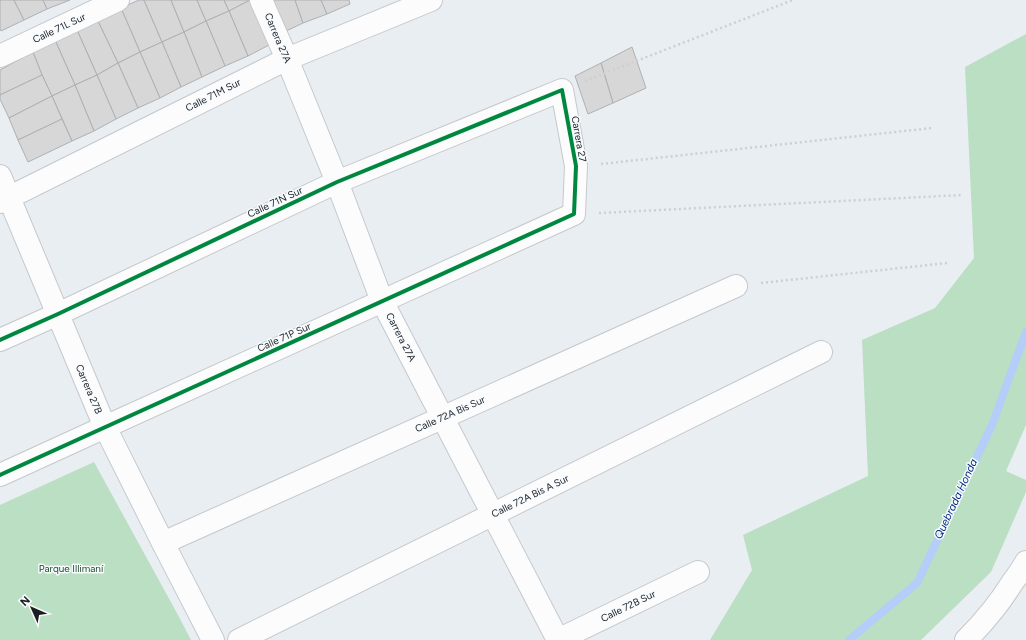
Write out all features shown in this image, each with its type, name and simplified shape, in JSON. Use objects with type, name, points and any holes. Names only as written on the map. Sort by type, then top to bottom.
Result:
[{"type":"street","name":"Calle 71L Sur","points":[[0,56],[118,0]]},
{"type":"street","name":"Carrera 27A","points":[[261,0],[287,59],[337,182],[382,302],[558,640]]},
{"type":"street","name":"Calle 71M Sur","points":[[5,200],[287,59],[431,0]]},
{"type":"street","name":"Carrera 27","points":[[562,90],[576,166],[574,214]]},
{"type":"street","name":"Calle 71N Sur","points":[[0,340],[337,182],[562,90]]},
{"type":"street","name":"Carrera 27B","points":[[0,176],[5,200],[58,314],[105,427],[213,640]]},
{"type":"street","name":"Calle 71P Sur","points":[[0,475],[574,214]]},
{"type":"street","name":"Calle 72A Bis Sur","points":[[163,543],[736,286]]},
{"type":"street","name":"Calle 72A Bis A Sur","points":[[239,640],[821,352]]},
{"type":"street","points":[[966,640],[994,609],[1010,588],[1026,562]]},
{"type":"street","name":"Calle 72B Sur","points":[[558,640],[698,572]]},
{"type":"path","points":[[562,90],[793,0]]},
{"type":"path","points":[[576,166],[932,128]]},
{"type":"path","points":[[574,214],[963,195]]},
{"type":"path","points":[[736,286],[947,263]]},
{"type":"green space","points":[[1026,34],[1026,425],[1006,471],[1026,480],[1026,492],[991,572],[921,640],[710,640],[752,570],[743,535],[868,476],[862,340],[935,308],[974,258],[965,67]]},
{"type":"green space","name":"Parque Illimaní","points":[[94,462],[191,640],[0,640],[0,505]]},
{"type":"building","points":[[0,0],[14,0],[24,20],[1,31]]},
{"type":"building","points":[[14,0],[43,0],[47,9],[24,20]]},
{"type":"building","points":[[43,0],[70,0],[47,9]]},
{"type":"building","points":[[139,0],[144,0],[162,42],[140,52],[121,8]]},
{"type":"building","points":[[144,0],[171,0],[184,32],[162,42]]},
{"type":"building","points":[[171,0],[197,0],[206,21],[184,32]]},
{"type":"building","points":[[197,0],[224,0],[229,11],[206,21]]},
{"type":"building","points":[[224,0],[250,0],[229,11]]},
{"type":"building","points":[[250,0],[269,45],[248,56],[229,11]]},
{"type":"building","points":[[270,0],[295,0],[303,23],[282,33]]},
{"type":"building","points":[[295,0],[321,0],[327,14],[303,23]]},
{"type":"building","points":[[321,0],[349,0],[350,4],[327,14]]},
{"type":"building","points":[[121,8],[140,52],[118,63],[97,19]]},
{"type":"building","points":[[229,11],[248,56],[225,66],[206,21]]},
{"type":"building","points":[[97,19],[118,63],[97,75],[77,30]]},
{"type":"building","points":[[206,21],[225,66],[202,77],[184,32]]},
{"type":"building","points":[[77,30],[97,75],[75,85],[55,40]]},
{"type":"building","points":[[184,32],[202,77],[181,87],[162,42]]},
{"type":"building","points":[[55,40],[75,85],[52,96],[33,52]]},
{"type":"building","points":[[162,42],[181,87],[160,98],[140,52]]},
{"type":"building","points":[[632,47],[646,88],[613,103],[601,63]]},
{"type":"building","points":[[33,52],[42,75],[0,95],[0,70]]},
{"type":"building","points":[[140,52],[160,98],[138,108],[118,63]]},
{"type":"building","points":[[118,63],[138,108],[116,119],[97,75]]},
{"type":"building","points":[[601,63],[613,103],[588,114],[575,76]]},
{"type":"building","points":[[42,75],[52,96],[9,118],[0,99],[0,95]]},
{"type":"building","points":[[97,75],[116,119],[94,131],[75,85]]},
{"type":"building","points":[[75,85],[94,131],[72,141],[52,96]]},
{"type":"building","points":[[52,96],[62,119],[18,140],[9,118]]},
{"type":"building","points":[[62,119],[72,141],[28,162],[18,140]]},
{"type":"waterway","name":"Quebrada Honda","points":[[849,640],[917,583],[992,425],[1026,332]]},
{"type":"cycle path","points":[[0,340],[337,182],[562,90],[576,166],[574,214],[0,475]]}]
